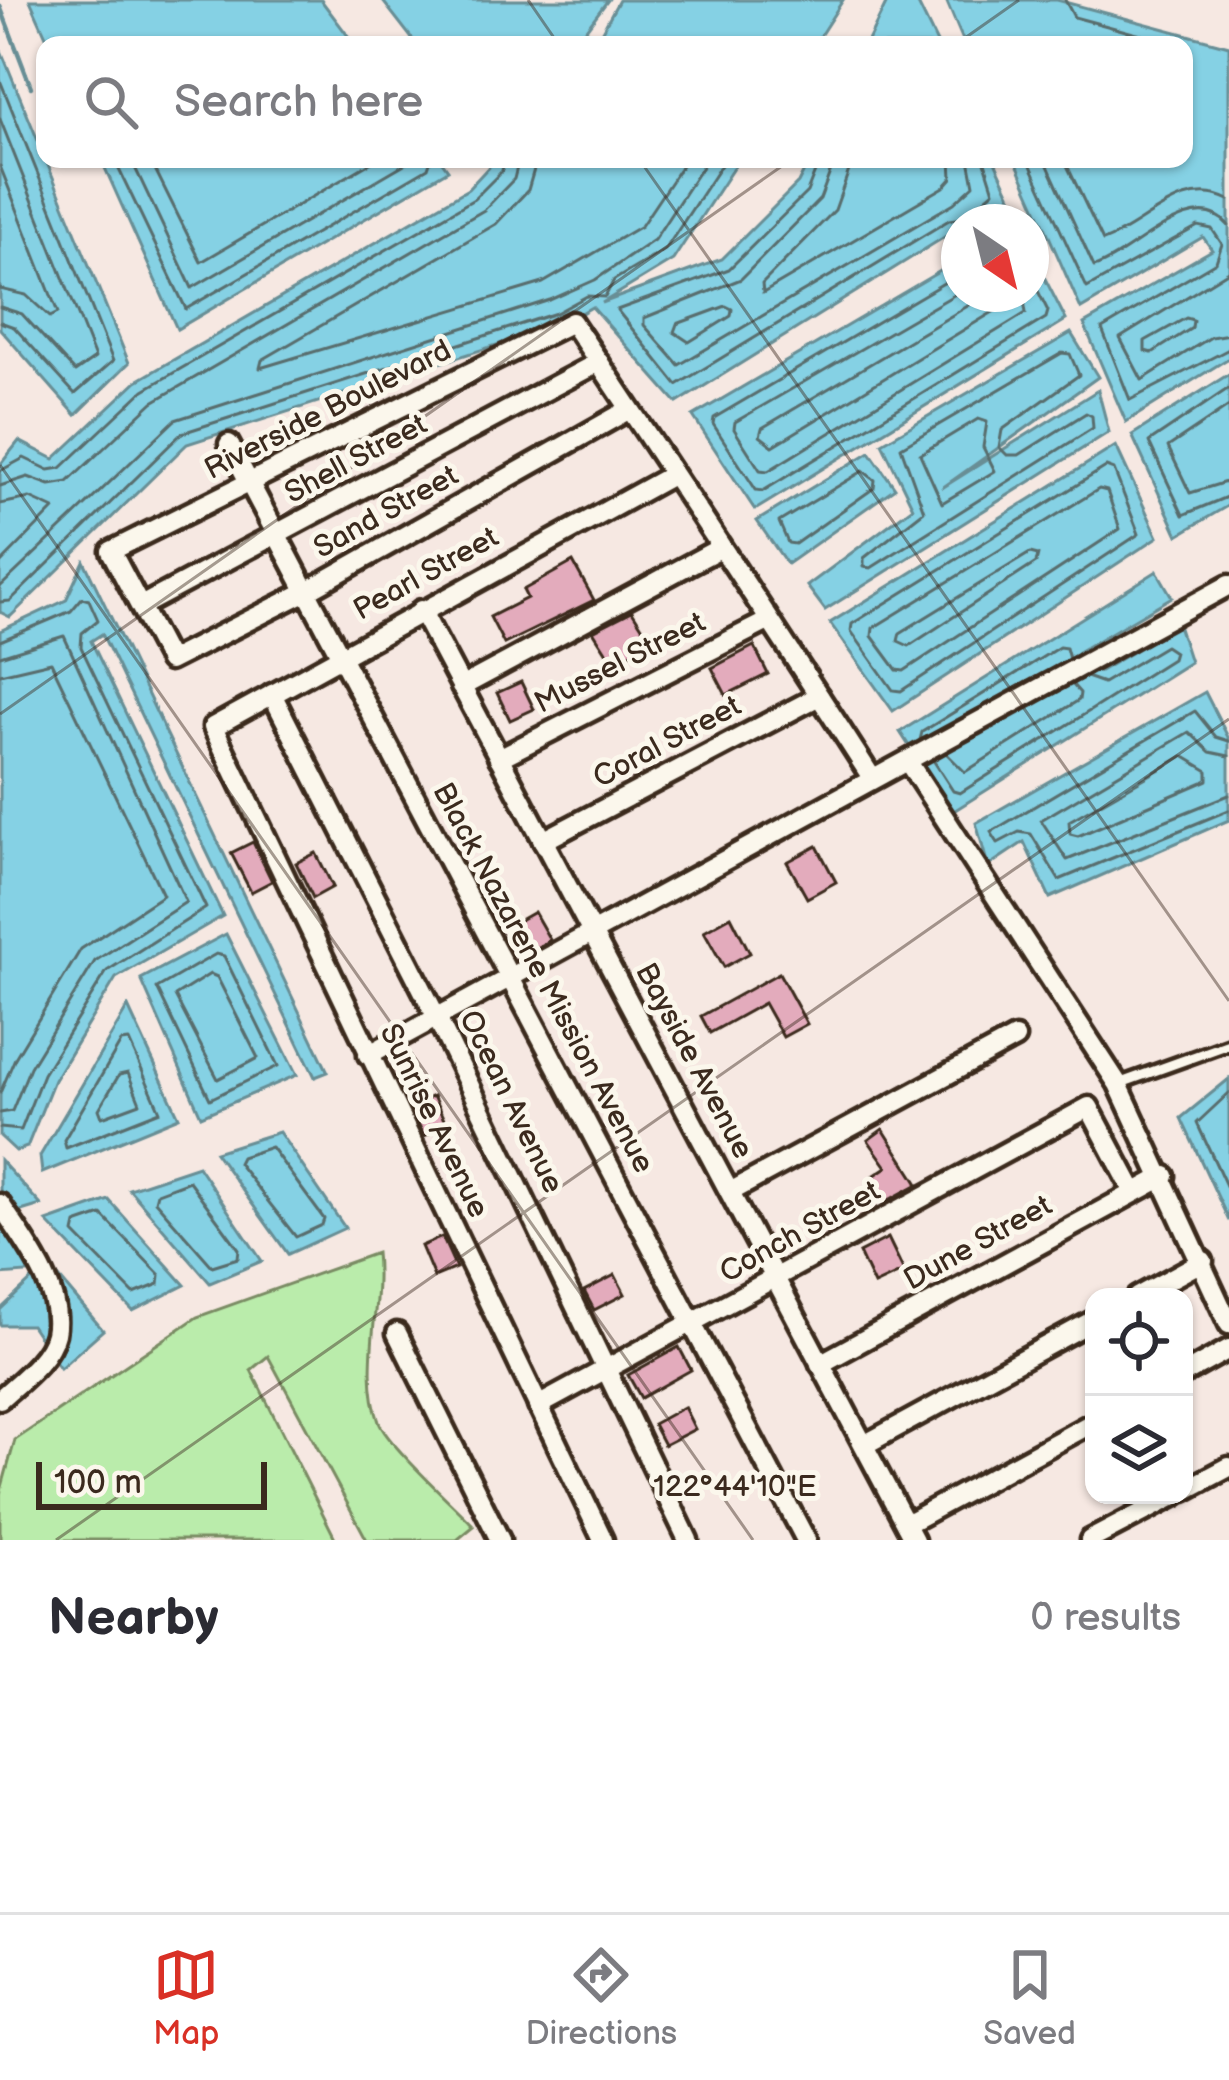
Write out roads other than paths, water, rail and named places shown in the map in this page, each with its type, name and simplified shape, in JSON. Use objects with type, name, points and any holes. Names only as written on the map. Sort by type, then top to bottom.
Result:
[{"type":"street","name":"Riverside Boulevard","points":[[141,606],[111,551],[572,322],[599,362]]},
{"type":"street","points":[[599,362],[872,778]]},
{"type":"street","name":"Shell Street","points":[[141,606],[599,362]]},
{"type":"street","name":"Sand Street","points":[[141,606],[169,662],[305,592],[630,409]]},
{"type":"street","name":"Black Nazarene Mission Avenue","points":[[230,444],[806,1540]]},
{"type":"street","name":"Pearl Street","points":[[213,727],[670,476]]},
{"type":"street","points":[[461,686],[720,548]]},
{"type":"street","points":[[368,1055],[1229,585]]},
{"type":"street","name":"Bayside Avenue","points":[[421,610],[910,1532]]},
{"type":"street","name":"Mussel Street","points":[[500,758],[768,621]]},
{"type":"street","name":"Ocean Avenue","points":[[272,694],[437,1018],[688,1540]]},
{"type":"street","name":"Coral Street","points":[[543,841],[820,696]]},
{"type":"street","name":"Sunrise Avenue","points":[[213,727],[603,1540]]},
{"type":"street","points":[[908,761],[1118,1084],[1165,1176],[1229,1324]]},
{"type":"street","points":[[730,1192],[1015,1037]]},
{"type":"street","name":"Conch Street","points":[[538,1406],[693,1326],[1089,1107],[1134,1192]]},
{"type":"street","name":"Dune Street","points":[[820,1364],[1165,1176]]},
{"type":"street","points":[[0,1204],[52,1300],[55,1334],[40,1360],[0,1400]]},
{"type":"street","points":[[1154,1288],[1203,1261]]},
{"type":"street","points":[[864,1445],[1085,1325]]},
{"type":"street","points":[[397,1333],[500,1540]]},
{"type":"street","points":[[1193,1368],[1229,1349]]},
{"type":"street","points":[[910,1532],[1085,1427]]},
{"type":"street","points":[[1193,1486],[1229,1467]]},
{"type":"street","points":[[1090,1540],[1159,1504]]},
{"type":"lane","points":[[1118,1084],[1229,1044]]},
{"type":"water","points":[[30,0],[321,0],[348,36],[46,36]]},
{"type":"water","points":[[382,0],[608,0],[581,36],[410,36]]},
{"type":"water","points":[[619,0],[843,0],[820,36],[599,36]]},
{"type":"water","points":[[888,0],[916,0],[934,36],[870,36]]},
{"type":"water","points":[[946,0],[1057,0],[1192,36],[961,36]]},
{"type":"water","points":[[1193,36],[1229,46],[1229,358],[1126,422],[1084,324],[1212,250],[1203,237],[1081,309],[1049,236],[1049,204],[1035,204],[1019,168],[1193,168]]},
{"type":"water","points":[[0,48],[36,136],[36,168],[49,168],[129,363],[76,415],[0,329]]},
{"type":"water","points":[[105,168],[448,170],[177,329]]},
{"type":"water","points":[[488,168],[733,168],[673,260],[602,303],[722,259],[798,183],[806,168],[998,168],[1011,196],[998,204],[941,204],[941,239],[677,403],[592,307],[562,324],[187,444],[10,617],[0,612],[0,465],[19,441],[54,459],[137,381],[468,189]]},
{"type":"water","points":[[941,271],[941,312],[1049,312],[1049,286],[1066,320],[755,510],[693,416]]},
{"type":"water","points":[[1071,333],[1098,377],[942,488],[1098,390],[1109,432],[825,610],[807,586],[913,507],[882,443]]},
{"type":"water","points":[[1229,374],[1229,505],[1178,535],[1132,435]]},
{"type":"water","points":[[1116,446],[1158,537],[893,711],[830,623]]},
{"type":"water","points":[[870,452],[895,488],[787,564],[757,521]]},
{"type":"water","points":[[84,561],[328,1072],[315,1077],[102,634],[91,641],[223,916],[116,978],[54,1080],[27,1147],[16,1151],[0,1136],[0,631],[66,600]]},
{"type":"water","points":[[1157,571],[1172,597],[1078,652],[1098,672],[1178,625],[1190,662],[952,812],[900,732]]},
{"type":"water","points":[[1205,692],[1229,739],[1229,820],[1050,898],[1024,842],[988,866],[976,823]]},
{"type":"water","points":[[226,934],[297,1075],[201,1116],[141,979]]},
{"type":"water","points":[[128,1007],[179,1117],[42,1173],[40,1156]]},
{"type":"water","points":[[1229,1079],[1229,1221],[1181,1118]]},
{"type":"water","points":[[279,1132],[345,1228],[288,1254],[215,1152]]},
{"type":"water","points":[[0,1160],[41,1205],[18,1212],[16,1227],[103,1330],[60,1368],[31,1325],[0,1325],[0,1310],[40,1272],[0,1275]]},
{"type":"water","points":[[198,1166],[262,1261],[210,1283],[129,1189]]},
{"type":"water","points":[[109,1200],[185,1285],[133,1311],[47,1222]]},
{"type":"waterway","points":[[0,6],[31,87]]}]
